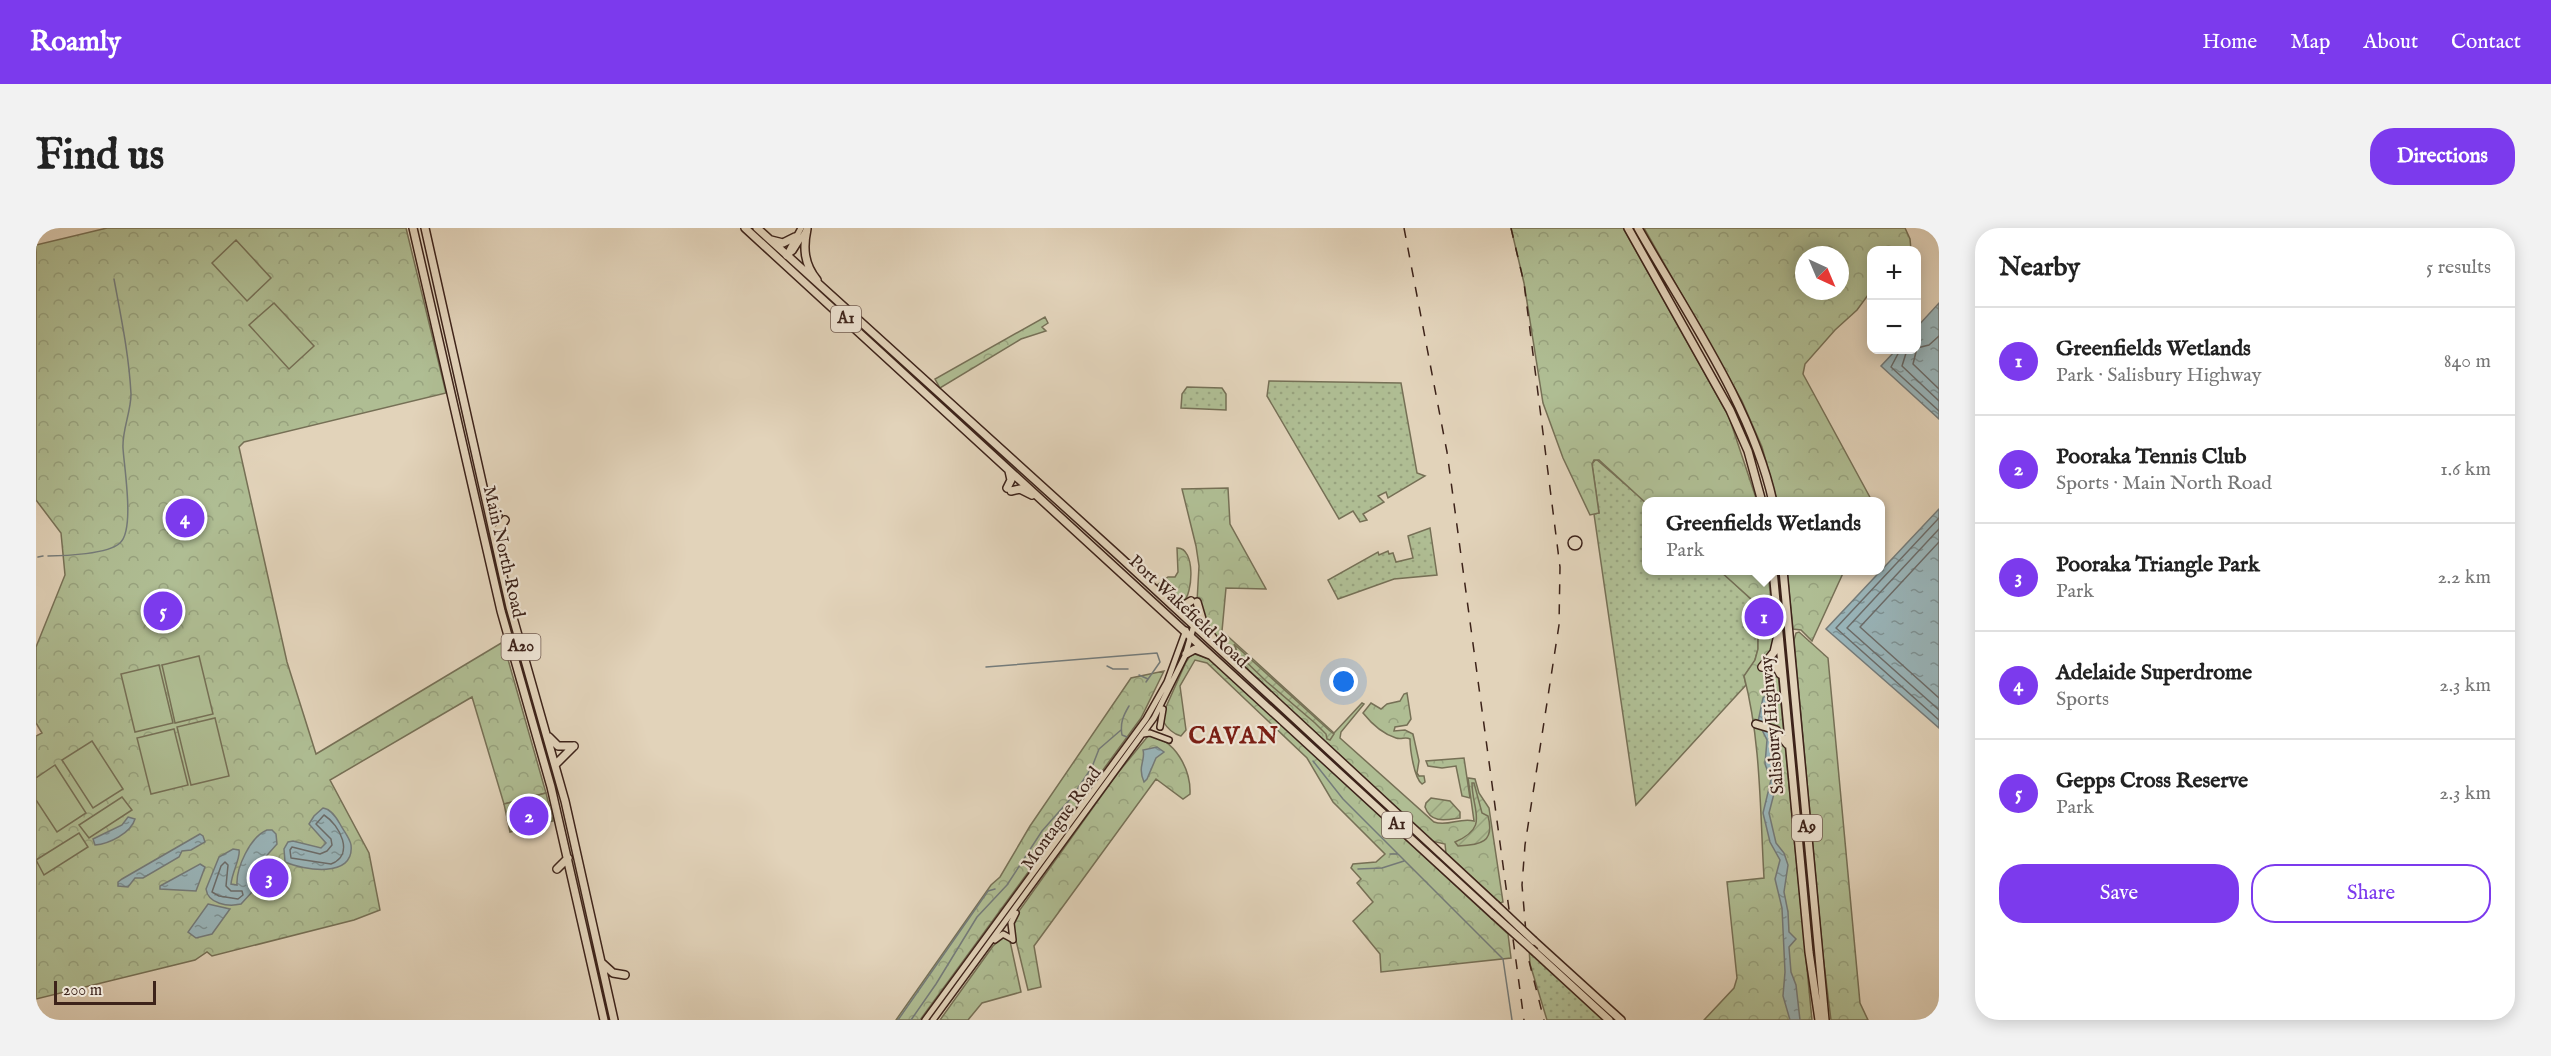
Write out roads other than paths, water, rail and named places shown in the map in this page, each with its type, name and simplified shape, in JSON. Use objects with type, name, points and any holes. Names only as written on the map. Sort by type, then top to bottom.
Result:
[{"type":"highway","name":"Main North Road","points":[[413,228],[512,653],[569,862],[604,1020]]},
{"type":"highway","name":"Main North Road","points":[[424,228],[494,536],[526,667],[546,732],[574,840],[614,1020]]},
{"type":"highway","name":"Port Wakefield Road","points":[[745,228],[1609,1020]]},
{"type":"highway","name":"Port Wakefield Road","points":[[757,228],[1167,600],[1534,942],[1621,1020]]},
{"type":"highway","points":[[805,228],[804,248],[808,265],[843,308]]},
{"type":"highway","points":[[1628,228],[1730,410],[1748,451],[1761,497]]},
{"type":"highway","points":[[1638,228],[1739,406],[1758,449],[1772,497]]},
{"type":"highway","points":[[754,237],[786,256],[801,278]]},
{"type":"highway","points":[[769,239],[783,243],[795,237]]},
{"type":"highway","points":[[437,281],[429,296],[435,299],[444,313]]},
{"type":"highway","points":[[884,344],[893,358],[892,361]]},
{"type":"highway","points":[[982,433],[1016,470],[1018,479],[1024,479],[1046,491]]},
{"type":"highway","points":[[1009,470],[1011,480],[1009,489],[1024,490],[1052,508]]},
{"type":"highway","points":[[474,492],[481,480]]},
{"type":"highway","points":[[486,501],[502,518],[494,536]]},
{"type":"highway","points":[[481,524],[491,521]]},
{"type":"highway","points":[[1090,530],[1086,534],[1092,544]]},
{"type":"highway","points":[[1120,557],[1124,568],[1122,572]]},
{"type":"highway","name":"Salisbury Highway","points":[[1773,575],[1817,1010],[1822,1019]]},
{"type":"highway","name":"Salisbury Highway","points":[[1783,575],[1822,1019]]},
{"type":"highway","points":[[1167,600],[1183,606],[1194,602],[1207,630],[1231,659]]},
{"type":"highway","points":[[1776,608],[1776,646],[1762,668],[1770,665],[1778,667],[1784,688]]},
{"type":"highway","points":[[1186,654],[1195,650],[1215,658]]},
{"type":"highway","points":[[1756,724],[1776,730],[1784,736],[1790,752]]},
{"type":"highway","points":[[546,732],[558,746],[574,746],[555,765]]},
{"type":"highway","points":[[557,869],[573,860],[574,840]]},
{"type":"highway","points":[[569,862],[578,874],[587,896]]},
{"type":"highway","points":[[602,963],[613,973],[625,975]]},
{"type":"highway","points":[[592,966],[606,982]]},
{"type":"main road","points":[[786,256],[795,237],[805,228]]},
{"type":"main road","points":[[786,256],[793,251],[805,228]]},
{"type":"main road","name":"Montague Road","points":[[933,1020],[1143,734],[1186,654],[1194,625]]},
{"type":"main road","name":"Montague Road","points":[[925,1020],[1156,703],[1174,666],[1186,630]]},
{"type":"main road","points":[[1160,727],[1161,715],[1171,693],[1174,679]]},
{"type":"main road","points":[[1124,749],[1150,723],[1156,703]]},
{"type":"main road","points":[[1143,734],[1150,733],[1169,740]]},
{"type":"main road","points":[[984,951],[1003,934],[1013,940],[1011,921],[1028,891]]},
{"type":"water","points":[[1939,303],[1939,419],[1881,366],[1892,354],[1921,354],[1921,323]]},
{"type":"water","points":[[1939,509],[1939,728],[1826,629],[1877,575],[1885,575],[1885,566]]},
{"type":"water","points":[[1768,694],[1774,699],[1767,707],[1766,718],[1775,739],[1773,762],[1777,782],[1769,813],[1776,843],[1784,853],[1788,865],[1784,892],[1789,932],[1796,939],[1789,947],[1800,1020],[1790,1020],[1783,996],[1785,972],[1782,908],[1775,879],[1780,860],[1770,842],[1763,813],[1771,780],[1765,764],[1767,740],[1758,722],[1763,698]]},
{"type":"water","points":[[1157,747],[1164,752],[1156,758],[1144,782],[1141,772],[1143,750]]},
{"type":"water","points":[[323,808],[333,814],[348,837],[351,845],[350,856],[345,863],[326,869],[303,868],[285,862],[284,849],[288,842],[293,841],[321,848],[326,843],[309,824]]},
{"type":"water","points":[[128,817],[135,819],[129,829],[113,840],[95,845],[93,839],[122,825]]},
{"type":"water","points":[[267,830],[272,830],[276,834],[277,844],[261,862],[253,891],[241,904],[225,905],[210,898],[206,889],[219,857],[233,849],[239,850],[231,884],[237,885],[239,870],[245,854],[255,839]]},
{"type":"water","points":[[200,834],[205,842],[191,850],[182,851],[179,857],[143,878],[135,878],[128,887],[118,886],[118,882],[122,879]]},
{"type":"water","points":[[200,864],[205,867],[196,891],[160,889],[160,886]]},
{"type":"water","points":[[208,904],[230,909],[212,934],[196,938],[188,932]]},
{"type":"waterway","points":[[48,556],[86,554],[114,547],[120,543],[127,525],[128,498],[123,441],[131,394],[127,350],[114,279]]},
{"type":"waterway","points":[[38,557],[43,556]]},
{"type":"waterway","points":[[986,667],[1157,653],[1160,662],[1146,682]]},
{"type":"waterway","points":[[1107,666],[1113,669],[1128,669]]},
{"type":"waterway","points":[[1139,675],[1148,679]]},
{"type":"waterway","points":[[1127,737],[1122,735],[1121,727],[1129,706]]},
{"type":"waterway","points":[[911,1020],[977,917],[1007,885],[1042,831],[1072,797],[1092,767],[1099,749],[1121,730]]},
{"type":"waterway","points":[[1313,761],[1343,799],[1503,959],[1512,1020]]},
{"type":"waterway","points":[[1390,854],[1398,854]]},
{"type":"waterway","points":[[1358,869],[1382,868],[1404,861]]},
{"type":"waterway","points":[[898,1020],[988,891],[995,889]]},
{"type":"tram line","points":[[1575,536],[1580,538],[1582,543],[1580,548],[1575,550],[1570,548],[1568,543],[1570,538],[1575,536]]},
{"type":"railway","points":[[1404,228],[1447,452],[1524,1020]]},
{"type":"railway","points":[[1511,228],[1524,283],[1560,567],[1559,625],[1525,845],[1522,885],[1528,957],[1544,1020]]},
{"type":"place","name":"Adelaide Superdrome","points":[[185,518]]},
{"type":"place","name":"Gepps Cross Reserve","points":[[163,611]]},
{"type":"place","name":"Greenfields Wetlands","points":[[1764,617]]},
{"type":"place","name":"Pooraka Tennis Club","points":[[529,816]]},
{"type":"place","name":"Pooraka Triangle Park","points":[[269,878]]},
{"type":"district","name":"CAVAN","points":[[1234,736]]}]
